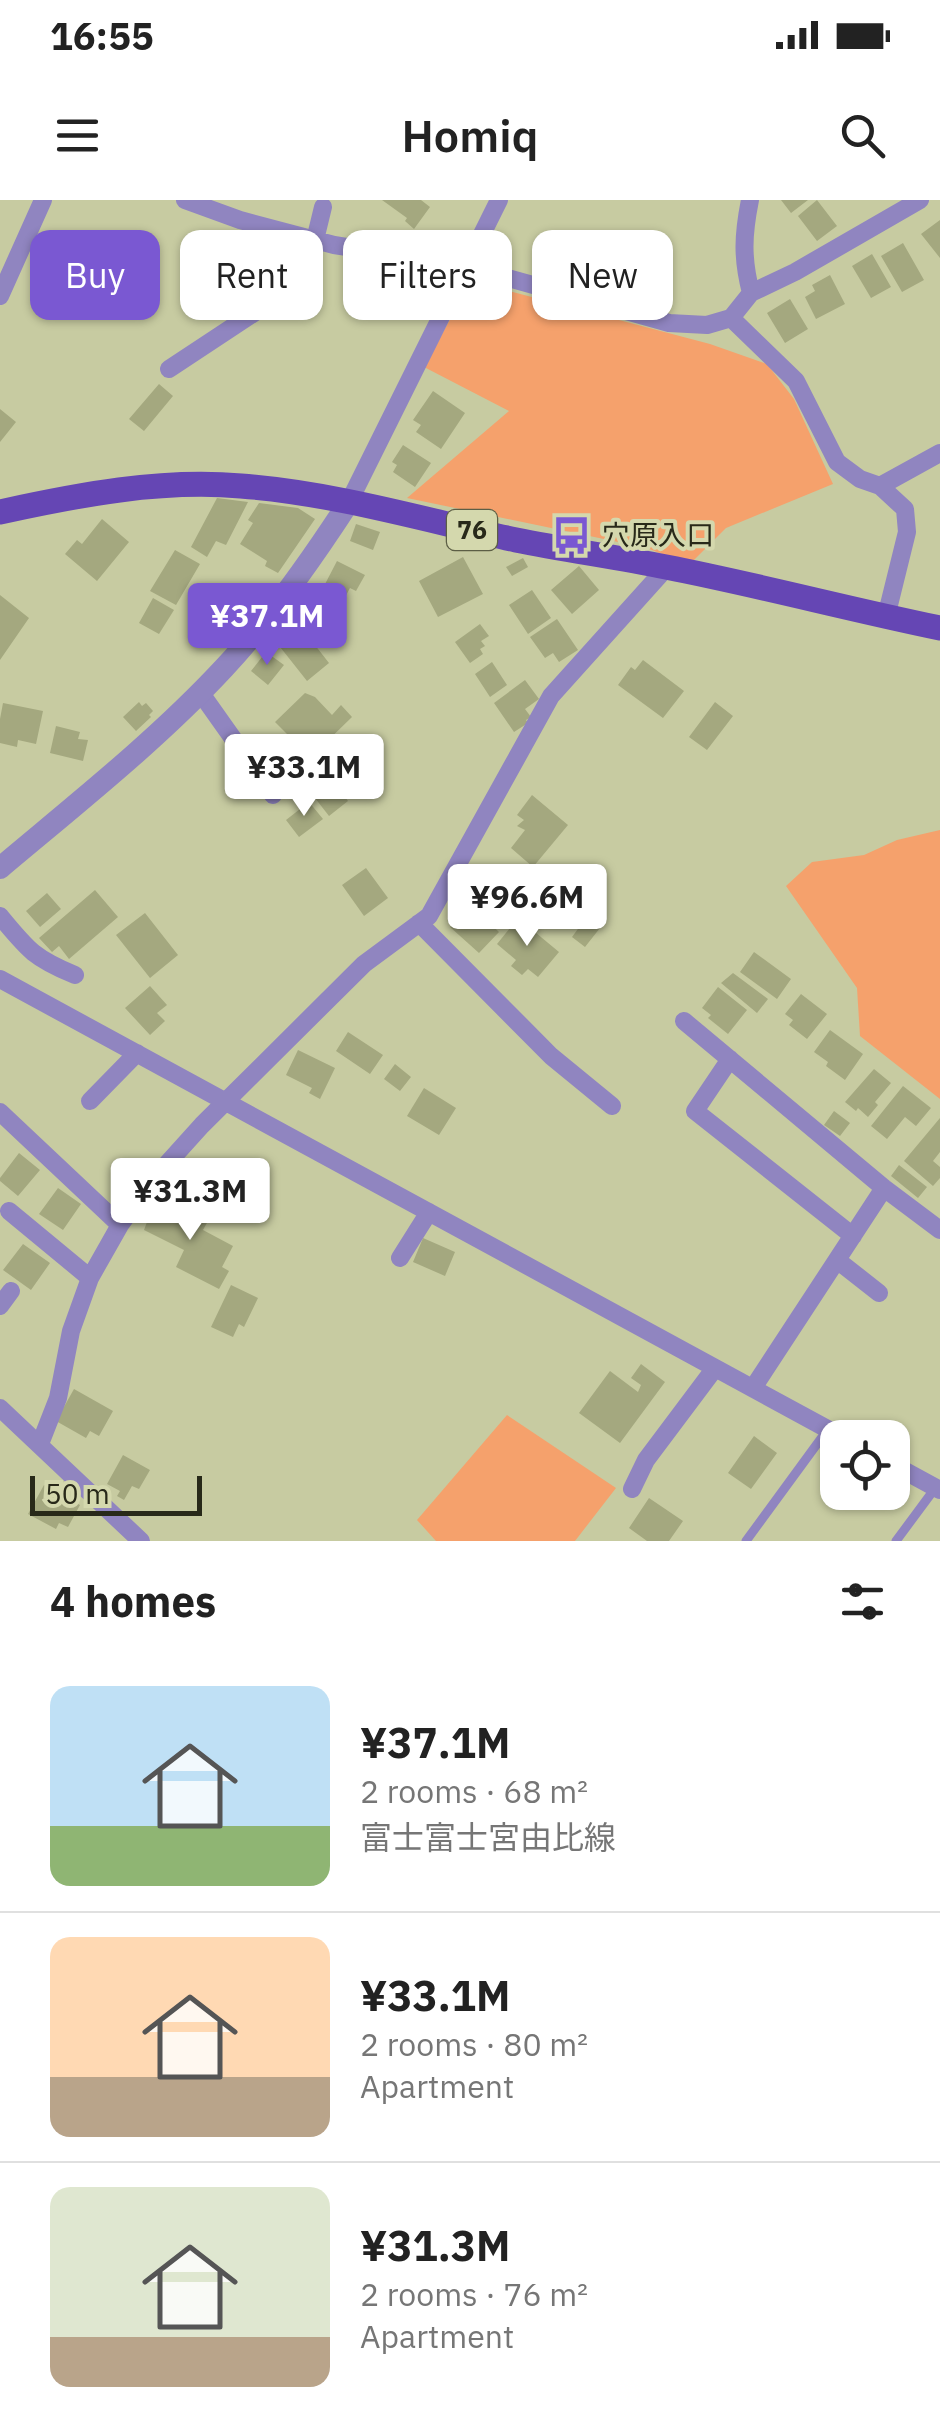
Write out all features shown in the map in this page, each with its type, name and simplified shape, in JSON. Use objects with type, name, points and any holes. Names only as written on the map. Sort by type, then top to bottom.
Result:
[{"type":"main road","name":"76","points":[[0,512],[67,497],[178,486],[238,486],[349,502],[940,628]]},
{"type":"street","points":[[0,296],[43,200]]},
{"type":"street","points":[[185,200],[278,230]]},
{"type":"street","points":[[483,230],[499,200]]},
{"type":"street","points":[[750,200],[742,237],[751,293]]},
{"type":"street","points":[[512,279],[669,323],[707,325],[731,318],[751,293],[920,200]]},
{"type":"street","points":[[317,230],[323,207]]},
{"type":"street","points":[[731,318],[796,381],[837,462],[860,479],[880,486],[904,510],[907,532],[886,617]]},
{"type":"street","points":[[169,369],[243,320]]},
{"type":"street","points":[[0,868],[95,788],[226,667],[292,584],[349,502],[438,320]]},
{"type":"street","points":[[880,486],[940,453]]},
{"type":"street","points":[[40,1444],[58,1398],[71,1331],[90,1278],[120,1225],[156,1176],[225,1102],[364,964],[429,916],[551,696],[667,567]]},
{"type":"street","points":[[200,692],[273,794]]},
{"type":"street","points":[[0,916],[43,962],[75,975]]},
{"type":"street","points":[[418,923],[551,1056],[612,1106]]},
{"type":"street","points":[[0,979],[820,1424]]},
{"type":"street","points":[[684,1021],[940,1230]]},
{"type":"street","points":[[90,1101],[136,1053]]},
{"type":"street","points":[[730,1060],[695,1111],[853,1236]]},
{"type":"street","points":[[0,1112],[120,1225]]},
{"type":"street","points":[[753,1388],[884,1188]]},
{"type":"street","points":[[10,1210],[90,1278]]},
{"type":"street","points":[[400,1258],[428,1212]]},
{"type":"street","points":[[837,1260],[879,1293]]},
{"type":"street","points":[[632,1490],[646,1460],[715,1368]]},
{"type":"street","points":[[0,1408],[140,1541]]},
{"type":"street","points":[[910,1473],[938,1488]]},
{"type":"lane","points":[[746,1541],[820,1452]]},
{"type":"lane","points":[[896,1541],[938,1488]]},
{"type":"shaded area","points":[[512,292],[532,297],[532,320],[619,320],[710,344],[767,364],[794,399],[833,484],[726,528],[689,565],[647,548],[407,498],[509,411],[424,367],[450,320],[512,320]]},
{"type":"shaded area","points":[[940,830],[940,1099],[860,1036],[857,988],[786,886],[812,862],[864,855],[897,840]]},
{"type":"shaded area","points":[[507,1415],[616,1488],[575,1541],[436,1541],[417,1520]]},
{"type":"building","points":[[382,200],[421,200],[430,207],[414,229],[405,221],[407,218]]},
{"type":"building","points":[[781,200],[808,200],[791,213]]},
{"type":"building","points":[[817,200],[837,226],[817,241],[798,216]]},
{"type":"building","points":[[940,220],[940,258],[921,234]]},
{"type":"building","points":[[903,243],[924,280],[902,292],[881,256]]},
{"type":"building","points":[[872,254],[891,287],[871,298],[852,266]]},
{"type":"building","points":[[830,275],[845,304],[816,319],[805,297],[815,291],[812,285]]},
{"type":"building","points":[[790,299],[808,329],[785,343],[767,313]]},
{"type":"building","points":[[159,384],[173,396],[144,431],[129,419]]},
{"type":"building","points":[[433,391],[465,413],[441,449],[416,432],[421,425],[413,420]]},
{"type":"building","points":[[0,409],[16,422],[0,442]]},
{"type":"building","points":[[403,445],[431,463],[415,487],[393,472],[397,465],[392,462]]},
{"type":"building","points":[[217,498],[248,502],[226,545],[216,541],[207,557],[191,547]]},
{"type":"building","points":[[259,503],[298,508],[315,519],[278,573],[240,544]]},
{"type":"building","points":[[102,519],[129,542],[97,581],[65,554],[77,540],[82,544]]},
{"type":"building","points":[[356,524],[380,532],[373,550],[350,541]]},
{"type":"building","points":[[175,550],[200,564],[176,605],[150,591]]},
{"type":"building","points":[[463,557],[483,594],[438,617],[419,581]]},
{"type":"building","points":[[523,558],[528,567],[512,576],[506,567]]},
{"type":"building","points":[[337,561],[365,575],[356,591],[350,588],[344,599],[323,588]]},
{"type":"building","points":[[579,566],[599,590],[572,614],[551,590]]},
{"type":"building","points":[[532,590],[551,618],[528,634],[509,605]]},
{"type":"building","points":[[0,595],[29,618],[0,660]]},
{"type":"building","points":[[153,598],[174,610],[159,634],[139,623]]},
{"type":"building","points":[[557,619],[578,650],[559,662],[553,653],[545,658],[530,637]]},
{"type":"building","points":[[290,624],[295,630],[300,626],[329,663],[307,681],[273,638]]},
{"type":"building","points":[[480,624],[489,636],[481,641],[485,646],[480,649],[483,654],[470,663],[455,642]]},
{"type":"building","points":[[266,652],[284,665],[268,685],[251,671]]},
{"type":"building","points":[[643,660],[684,691],[663,718],[618,685],[631,667],[635,670]]},
{"type":"building","points":[[492,662],[507,685],[490,697],[475,674]]},
{"type":"building","points":[[525,680],[539,699],[525,709],[531,717],[526,720],[528,723],[514,732],[494,703]]},
{"type":"building","points":[[305,693],[315,697],[332,715],[341,705],[352,717],[316,752],[300,735],[294,741],[275,722]]},
{"type":"building","points":[[139,702],[153,711],[136,731],[123,717]]},
{"type":"building","points":[[715,702],[733,716],[707,750],[689,737]]},
{"type":"building","points":[[3,703],[43,711],[36,744],[18,740],[17,747],[0,743]]},
{"type":"building","points":[[56,726],[80,732],[78,739],[88,740],[83,761],[50,753]]},
{"type":"building","points":[[335,783],[348,801],[329,816],[315,798]]},
{"type":"building","points":[[532,795],[568,825],[533,867],[511,848],[525,830],[517,826],[524,820],[517,815]]},
{"type":"building","points":[[309,802],[323,819],[299,837],[286,820]]},
{"type":"building","points":[[366,868],[388,898],[364,916],[342,885]]},
{"type":"building","points":[[486,871],[515,893],[500,912],[471,891]]},
{"type":"building","points":[[95,890],[118,917],[69,959],[59,946],[52,952],[39,938]]},
{"type":"building","points":[[548,891],[569,908],[560,919],[548,918],[543,924],[530,913]]},
{"type":"building","points":[[47,893],[61,909],[40,927],[26,911]]},
{"type":"building","points":[[471,905],[499,932],[479,953],[450,927]]},
{"type":"building","points":[[145,913],[178,955],[150,978],[116,935]]},
{"type":"building","points":[[518,918],[559,952],[538,977],[528,969],[522,975],[511,966],[516,960],[497,944]]},
{"type":"building","points":[[586,918],[600,928],[585,947],[572,937]]},
{"type":"building","points":[[754,952],[791,979],[777,999],[740,972]]},
{"type":"building","points":[[733,973],[768,999],[757,1013],[721,983]]},
{"type":"building","points":[[150,986],[167,1005],[157,1013],[165,1021],[150,1035],[125,1008]]},
{"type":"building","points":[[718,987],[747,1010],[728,1034],[702,1008]]},
{"type":"building","points":[[801,994],[827,1014],[807,1039],[789,1025],[793,1020],[785,1014]]},
{"type":"building","points":[[830,1030],[863,1054],[845,1080],[814,1052]]},
{"type":"building","points":[[348,1032],[383,1055],[370,1074],[336,1051]]},
{"type":"building","points":[[298,1050],[335,1068],[320,1099],[309,1093],[312,1088],[286,1075]]},
{"type":"building","points":[[395,1064],[411,1077],[400,1091],[384,1079]]},
{"type":"building","points":[[874,1069],[891,1083],[868,1117],[845,1102]]},
{"type":"building","points":[[903,1086],[931,1108],[916,1126],[905,1117],[887,1139],[871,1126]]},
{"type":"building","points":[[424,1088],[456,1108],[439,1135],[407,1116]]},
{"type":"building","points":[[834,1111],[850,1123],[840,1136],[824,1125]]},
{"type":"building","points":[[940,1118],[940,1152],[933,1161],[940,1167],[940,1178],[933,1186],[904,1161]]},
{"type":"building","points":[[19,1153],[40,1170],[18,1196],[0,1178]]},
{"type":"building","points":[[899,1165],[927,1187],[918,1198],[891,1176]]},
{"type":"building","points":[[58,1188],[81,1204],[63,1230],[39,1214]]},
{"type":"building","points":[[149,1200],[188,1220],[192,1212],[208,1221],[203,1230],[233,1246],[222,1267],[229,1271],[219,1289],[176,1267],[184,1250],[144,1230],[147,1222],[140,1218]]},
{"type":"building","points":[[423,1238],[455,1252],[445,1276],[413,1262]]},
{"type":"building","points":[[23,1244],[50,1263],[31,1290],[3,1270]]},
{"type":"building","points":[[231,1285],[258,1298],[244,1327],[239,1324],[233,1337],[211,1327]]},
{"type":"building","points":[[641,1364],[665,1382],[620,1443],[579,1413],[610,1371],[638,1392],[641,1385],[631,1378]]},
{"type":"building","points":[[74,1389],[113,1411],[99,1436],[90,1431],[86,1438],[56,1421]]},
{"type":"building","points":[[754,1436],[777,1453],[751,1489],[728,1473]]},
{"type":"building","points":[[123,1455],[150,1470],[139,1489],[132,1486],[124,1500],[117,1496],[120,1491],[107,1484]]},
{"type":"building","points":[[44,1485],[80,1505],[68,1527],[59,1523],[56,1529],[28,1514]]},
{"type":"building","points":[[649,1498],[683,1521],[669,1541],[647,1541],[629,1528]]},
{"type":"place","name":"穴原入口","points":[[572,535]]}]
